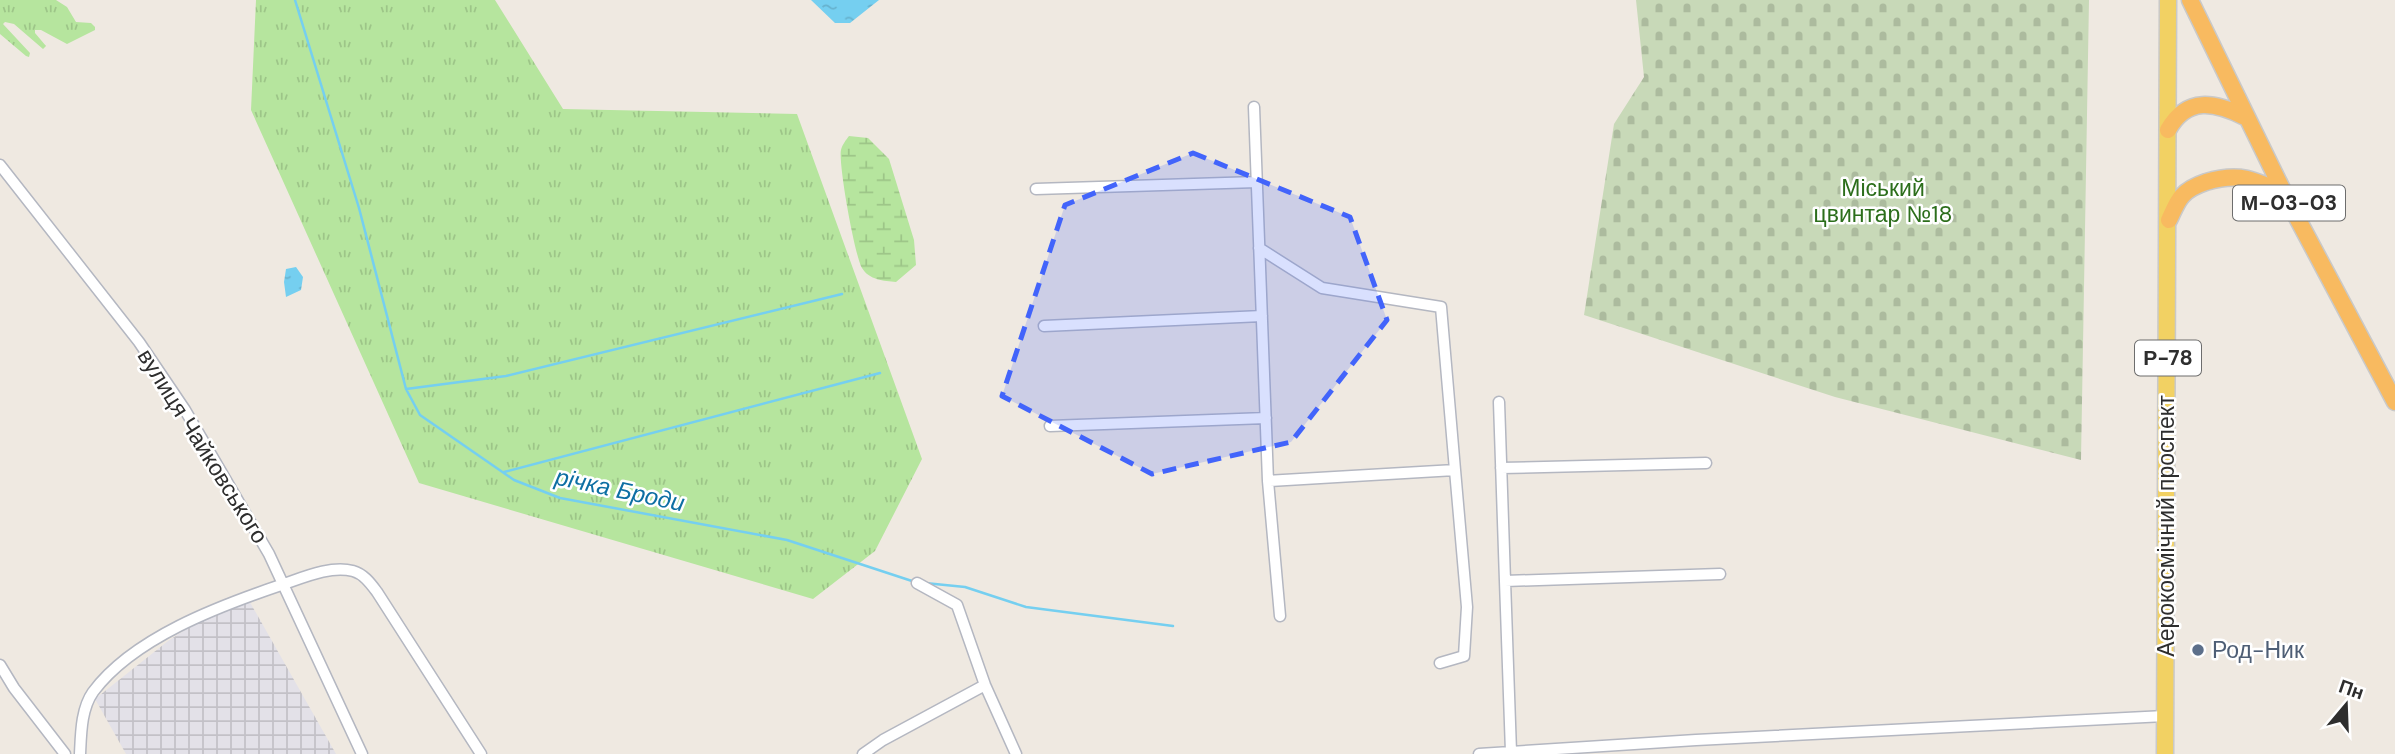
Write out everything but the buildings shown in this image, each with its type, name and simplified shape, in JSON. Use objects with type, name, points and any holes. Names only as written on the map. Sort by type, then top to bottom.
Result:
[{"type":"highway","name":"М-03-03","points":[[2190,0],[2245,117],[2395,402]]},
{"type":"highway","points":[[2168,130],[2178,115],[2195,106],[2213,105],[2245,117]]},
{"type":"highway","points":[[2169,220],[2184,193],[2195,186],[2220,178],[2252,179],[2285,195]]},
{"type":"main road","name":"Аерокосмічний проспект","points":[[2165,716],[2168,0]]},
{"type":"main road","name":"Р-78","points":[[2165,716],[2165,754]]},
{"type":"street","points":[[1254,107],[1268,481],[1280,616]]},
{"type":"street","name":"вулиця Чайковського","points":[[0,165],[160,370],[254,528],[284,584],[362,754]]},
{"type":"street","points":[[1036,189],[1257,182]]},
{"type":"street","points":[[1259,248],[1322,288],[1441,307],[1467,607],[1464,656],[1440,663]]},
{"type":"street","points":[[1044,326],[1262,316]]},
{"type":"street","points":[[1499,402],[1511,752]]},
{"type":"street","points":[[1050,426],[1266,418]]},
{"type":"street","points":[[1501,468],[1706,463]]},
{"type":"street","points":[[1268,481],[1455,470]]},
{"type":"street","points":[[80,754],[84,714],[90,697],[104,680],[149,643],[209,612],[284,584],[337,571],[352,571],[364,578],[382,599],[481,754]]},
{"type":"street","points":[[1505,581],[1720,574]]},
{"type":"street","points":[[917,583],[957,605],[985,685],[1016,754]]},
{"type":"street","points":[[0,665],[14,688],[65,754]]},
{"type":"street","points":[[863,754],[883,740],[985,685]]},
{"type":"street","points":[[1479,754],[2165,716]]},
{"type":"highlighted area","points":[[1193,153],[1350,217],[1387,320],[1291,442],[1152,474],[1002,396],[1065,205]]},
{"type":"shaded area","points":[[247,597],[336,754],[126,754],[95,699],[168,641],[207,616]]},
{"type":"green space","points":[[0,0],[56,0],[67,7],[76,22],[91,23],[95,30],[67,44],[41,30],[35,30],[46,46],[43,49],[14,24],[5,22],[3,24],[30,53],[29,57],[0,34]]},
{"type":"green space","points":[[256,0],[495,0],[563,109],[797,114],[922,459],[875,551],[813,599],[419,483],[251,110]]},
{"type":"green space","name":"Міський цвинтар №18","points":[[1636,0],[2089,0],[2081,460],[1835,397],[1584,315],[1614,124],[1644,77]]},
{"type":"green space","points":[[849,136],[868,138],[889,159],[914,240],[916,265],[896,282],[869,275],[859,260],[842,172],[842,148]]},
{"type":"water","points":[[811,0],[879,0],[850,23],[835,23]]},
{"type":"water","points":[[296,267],[303,277],[301,290],[286,297],[286,269]]},
{"type":"waterway","name":"річка Броди","points":[[295,0],[359,208],[406,389],[420,415],[514,480],[560,498],[787,540],[915,582]]},
{"type":"waterway","points":[[406,389],[506,376],[842,294]]},
{"type":"waterway","points":[[504,472],[880,373]]},
{"type":"waterway","name":"річка Броди","points":[[925,583],[965,587],[1026,607],[1173,626]]},
{"type":"place","name":"Род-Ник","points":[[2198,650]]}]
